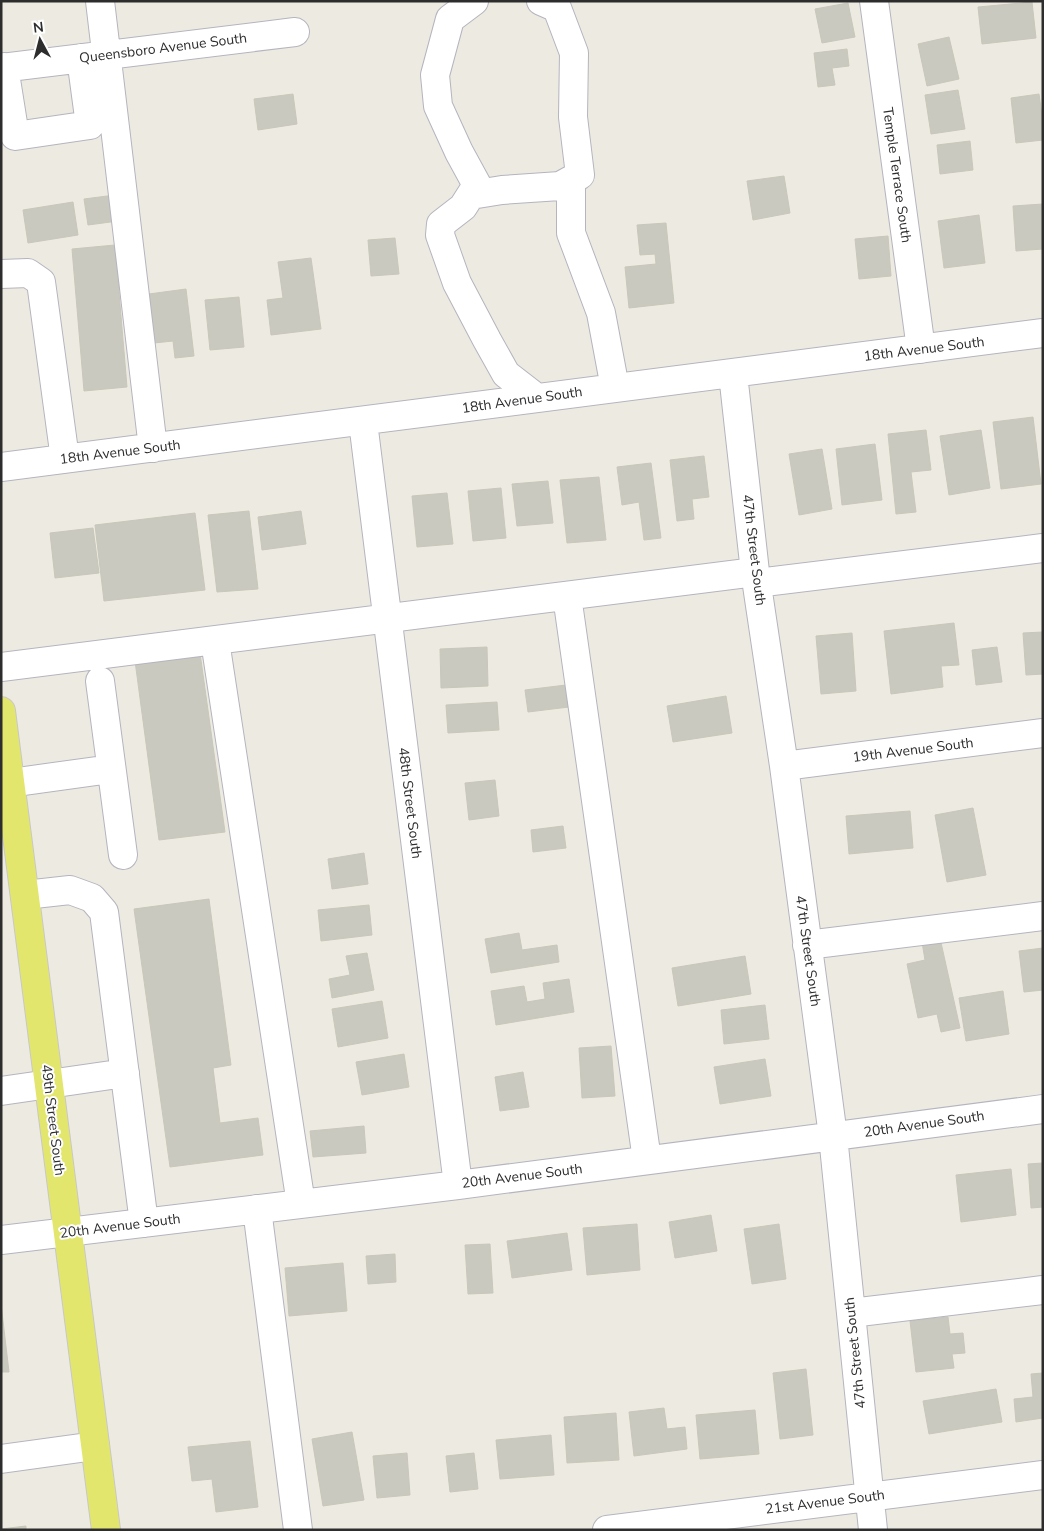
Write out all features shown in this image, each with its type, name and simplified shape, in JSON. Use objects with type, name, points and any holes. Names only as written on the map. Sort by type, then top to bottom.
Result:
[{"type":"main road","name":"49th Street South","points":[[1,711],[3,742],[10,783],[106,1530]]},
{"type":"street","points":[[3,68],[15,136],[90,125],[94,56],[100,1]]},
{"type":"street","points":[[474,1],[450,19],[435,75],[438,106],[459,152],[477,185],[463,207],[441,224],[440,235],[457,283],[506,374],[537,398]]},
{"type":"street","points":[[470,195],[502,190],[560,186],[580,175],[572,118],[574,53],[557,8],[540,1]]},
{"type":"street","name":"Temple Terrace South","points":[[874,1],[921,349]]},
{"type":"street","name":"Queensboro Avenue South","points":[[3,68],[295,32]]},
{"type":"street","points":[[94,56],[153,448]]},
{"type":"street","points":[[571,180],[571,233],[601,313],[615,388]]},
{"type":"street","points":[[1,274],[28,274],[41,282],[65,459]]},
{"type":"street","name":"18th Avenue South","points":[[1,467],[363,422],[1043,333]]},
{"type":"street","name":"47th Street South","points":[[733,374],[756,577],[784,766],[833,1136],[868,1497],[873,1530]]},
{"type":"street","name":"48th Street South","points":[[363,422],[458,1184]]},
{"type":"street","points":[[1,667],[567,596],[1043,548]]},
{"type":"street","points":[[567,596],[647,1160]]},
{"type":"street","points":[[215,641],[301,1204]]},
{"type":"street","points":[[100,680],[123,856]]},
{"type":"street","name":"19th Avenue South","points":[[784,766],[1043,733]]},
{"type":"street","points":[[10,783],[111,770]]},
{"type":"street","points":[[24,894],[70,890],[92,898],[104,912],[144,1223]]},
{"type":"street","points":[[808,944],[1043,916]]},
{"type":"street","points":[[1,1091],[125,1073]]},
{"type":"street","name":"20th Avenue South","points":[[1,1240],[301,1204],[1043,1109]]},
{"type":"street","points":[[257,1209],[298,1530]]},
{"type":"street","points":[[851,1313],[1043,1290]]},
{"type":"street","points":[[1,1459],[95,1446]]},
{"type":"street","name":"21st Avenue South","points":[[608,1530],[1043,1475]]},
{"type":"building","points":[[1032,2],[1036,38],[982,44],[978,7]]},
{"type":"building","points":[[848,3],[855,37],[822,43],[815,9]]},
{"type":"building","points":[[949,37],[959,79],[927,86],[918,44]]},
{"type":"building","points":[[847,49],[849,66],[832,68],[835,85],[818,87],[814,53]]},
{"type":"building","points":[[958,90],[965,129],[931,134],[925,95]]},
{"type":"building","points":[[293,94],[297,124],[258,130],[254,99]]},
{"type":"building","points":[[1039,94],[1043,140],[1016,143],[1011,98]]},
{"type":"building","points":[[970,141],[973,170],[940,174],[937,145]]},
{"type":"building","points":[[784,176],[790,213],[753,220],[747,181]]},
{"type":"building","points":[[115,195],[118,221],[88,225],[84,199]]},
{"type":"building","points":[[73,202],[78,235],[28,243],[23,210]]},
{"type":"building","points":[[1043,204],[1043,249],[1016,251],[1013,206]]},
{"type":"building","points":[[979,215],[985,263],[944,268],[938,221]]},
{"type":"building","points":[[666,223],[674,303],[629,308],[625,267],[656,264],[655,254],[640,255],[637,225]]},
{"type":"building","points":[[888,236],[891,276],[859,279],[855,239]]},
{"type":"building","points":[[395,238],[399,274],[371,276],[368,240]]},
{"type":"building","points":[[115,245],[127,387],[84,391],[72,249]]},
{"type":"building","points":[[311,258],[321,329],[271,335],[267,300],[283,298],[278,262]]},
{"type":"building","points":[[186,289],[194,356],[175,358],[173,341],[154,343],[149,294]]},
{"type":"building","points":[[239,297],[244,347],[210,350],[205,300]]},
{"type":"building","points":[[1033,417],[1041,484],[1001,489],[993,422]]},
{"type":"building","points":[[926,430],[931,470],[911,472],[916,512],[896,514],[888,434]]},
{"type":"building","points":[[981,430],[990,488],[949,495],[940,436]]},
{"type":"building","points":[[875,444],[882,500],[842,505],[836,449]]},
{"type":"building","points":[[822,449],[832,509],[799,515],[789,454]]},
{"type":"building","points":[[704,456],[709,497],[692,499],[694,519],[677,521],[670,460]]},
{"type":"building","points":[[651,463],[661,538],[644,540],[639,502],[622,505],[617,467]]},
{"type":"building","points":[[599,477],[606,540],[567,543],[560,480]]},
{"type":"building","points":[[548,481],[553,523],[517,526],[512,484]]},
{"type":"building","points":[[501,488],[506,538],[473,541],[468,491]]},
{"type":"building","points":[[447,493],[453,544],[417,547],[412,496]]},
{"type":"building","points":[[249,511],[258,589],[217,592],[208,515]]},
{"type":"building","points":[[301,511],[306,544],[262,550],[258,517]]},
{"type":"building","points":[[195,513],[205,590],[104,601],[95,525]]},
{"type":"building","points":[[93,528],[99,573],[55,578],[50,533]]},
{"type":"building","points":[[954,623],[959,665],[941,666],[943,687],[891,694],[884,631]]},
{"type":"building","points":[[1043,632],[1043,674],[1026,675],[1023,633]]},
{"type":"building","points":[[852,633],[856,691],[821,694],[816,636]]},
{"type":"building","points":[[487,647],[488,686],[441,688],[440,649]]},
{"type":"building","points":[[997,647],[1002,682],[976,685],[972,650]]},
{"type":"building","points":[[200,653],[225,832],[159,840],[135,661]]},
{"type":"building","points":[[566,685],[569,707],[528,712],[525,690]]},
{"type":"building","points":[[726,696],[732,733],[673,742],[667,706]]},
{"type":"building","points":[[497,702],[499,730],[448,733],[446,705]]},
{"type":"building","points":[[495,780],[499,816],[469,820],[465,783]]},
{"type":"building","points":[[973,808],[986,875],[947,882],[935,815]]},
{"type":"building","points":[[910,811],[913,848],[849,854],[846,816]]},
{"type":"building","points":[[563,826],[566,848],[533,852],[531,830]]},
{"type":"building","points":[[364,853],[368,884],[332,889],[328,859]]},
{"type":"building","points":[[209,899],[231,1065],[213,1068],[220,1123],[258,1118],[263,1155],[170,1167],[134,909]]},
{"type":"building","points":[[369,905],[372,935],[321,941],[318,910]]},
{"type":"building","points":[[519,933],[522,950],[557,945],[559,962],[491,973],[485,939]]},
{"type":"building","points":[[940,938],[960,1028],[941,1032],[937,1014],[918,1018],[907,964],[925,960],[922,942]]},
{"type":"building","points":[[1043,948],[1043,990],[1024,992],[1019,951]]},
{"type":"building","points":[[367,953],[374,990],[332,998],[329,979],[350,975],[346,956]]},
{"type":"building","points":[[745,956],[751,994],[678,1006],[672,968]]},
{"type":"building","points":[[569,979],[574,1012],[496,1025],[491,991],[524,986],[527,1002],[545,999],[543,983]]},
{"type":"building","points":[[1003,991],[1009,1034],[966,1041],[959,998]]},
{"type":"building","points":[[382,1001],[388,1038],[338,1047],[332,1009]]},
{"type":"building","points":[[765,1005],[769,1039],[724,1044],[721,1010]]},
{"type":"building","points":[[611,1046],[615,1096],[582,1098],[579,1048]]},
{"type":"building","points":[[404,1054],[409,1087],[362,1095],[356,1062]]},
{"type":"building","points":[[765,1059],[771,1096],[720,1104],[714,1067]]},
{"type":"building","points":[[523,1072],[529,1107],[500,1111],[495,1077]]},
{"type":"building","points":[[364,1126],[366,1153],[313,1157],[310,1131]]},
{"type":"building","points":[[1043,1163],[1043,1207],[1031,1208],[1028,1164]]},
{"type":"building","points":[[1011,1169],[1016,1215],[961,1222],[956,1175]]},
{"type":"building","points":[[711,1215],[717,1251],[675,1258],[669,1222]]},
{"type":"building","points":[[637,1224],[640,1270],[587,1275],[583,1228]]},
{"type":"building","points":[[779,1224],[786,1279],[752,1284],[744,1229]]},
{"type":"building","points":[[567,1233],[572,1270],[512,1278],[507,1241]]},
{"type":"building","points":[[490,1244],[493,1293],[468,1294],[465,1245]]},
{"type":"building","points":[[395,1254],[396,1282],[368,1284],[366,1256]]},
{"type":"building","points":[[343,1263],[347,1311],[289,1316],[285,1268]]},
{"type":"building","points":[[1,1304],[9,1372],[1,1372]]},
{"type":"building","points":[[948,1317],[950,1334],[963,1333],[965,1353],[952,1354],[954,1368],[916,1372],[910,1321]]},
{"type":"building","points":[[806,1369],[813,1435],[780,1439],[773,1373]]},
{"type":"building","points":[[1043,1373],[1043,1418],[1016,1422],[1014,1399],[1033,1397],[1031,1374]]},
{"type":"building","points":[[996,1389],[1002,1422],[929,1434],[923,1401]]},
{"type":"building","points":[[664,1408],[667,1429],[685,1427],[687,1449],[634,1456],[629,1412]]},
{"type":"building","points":[[755,1410],[759,1454],[700,1459],[696,1415]]},
{"type":"building","points":[[616,1413],[619,1460],[567,1463],[564,1417]]},
{"type":"building","points":[[352,1432],[364,1500],[323,1506],[312,1439]]},
{"type":"building","points":[[551,1435],[554,1475],[500,1479],[496,1440]]},
{"type":"building","points":[[250,1441],[258,1507],[216,1512],[212,1479],[192,1481],[188,1447]]},
{"type":"building","points":[[407,1453],[410,1495],[377,1498],[373,1456]]},
{"type":"building","points":[[474,1453],[478,1489],[450,1492],[446,1456]]},
{"type":"building","points":[[26,1526],[26,1530],[1,1530],[1,1529]]}]
